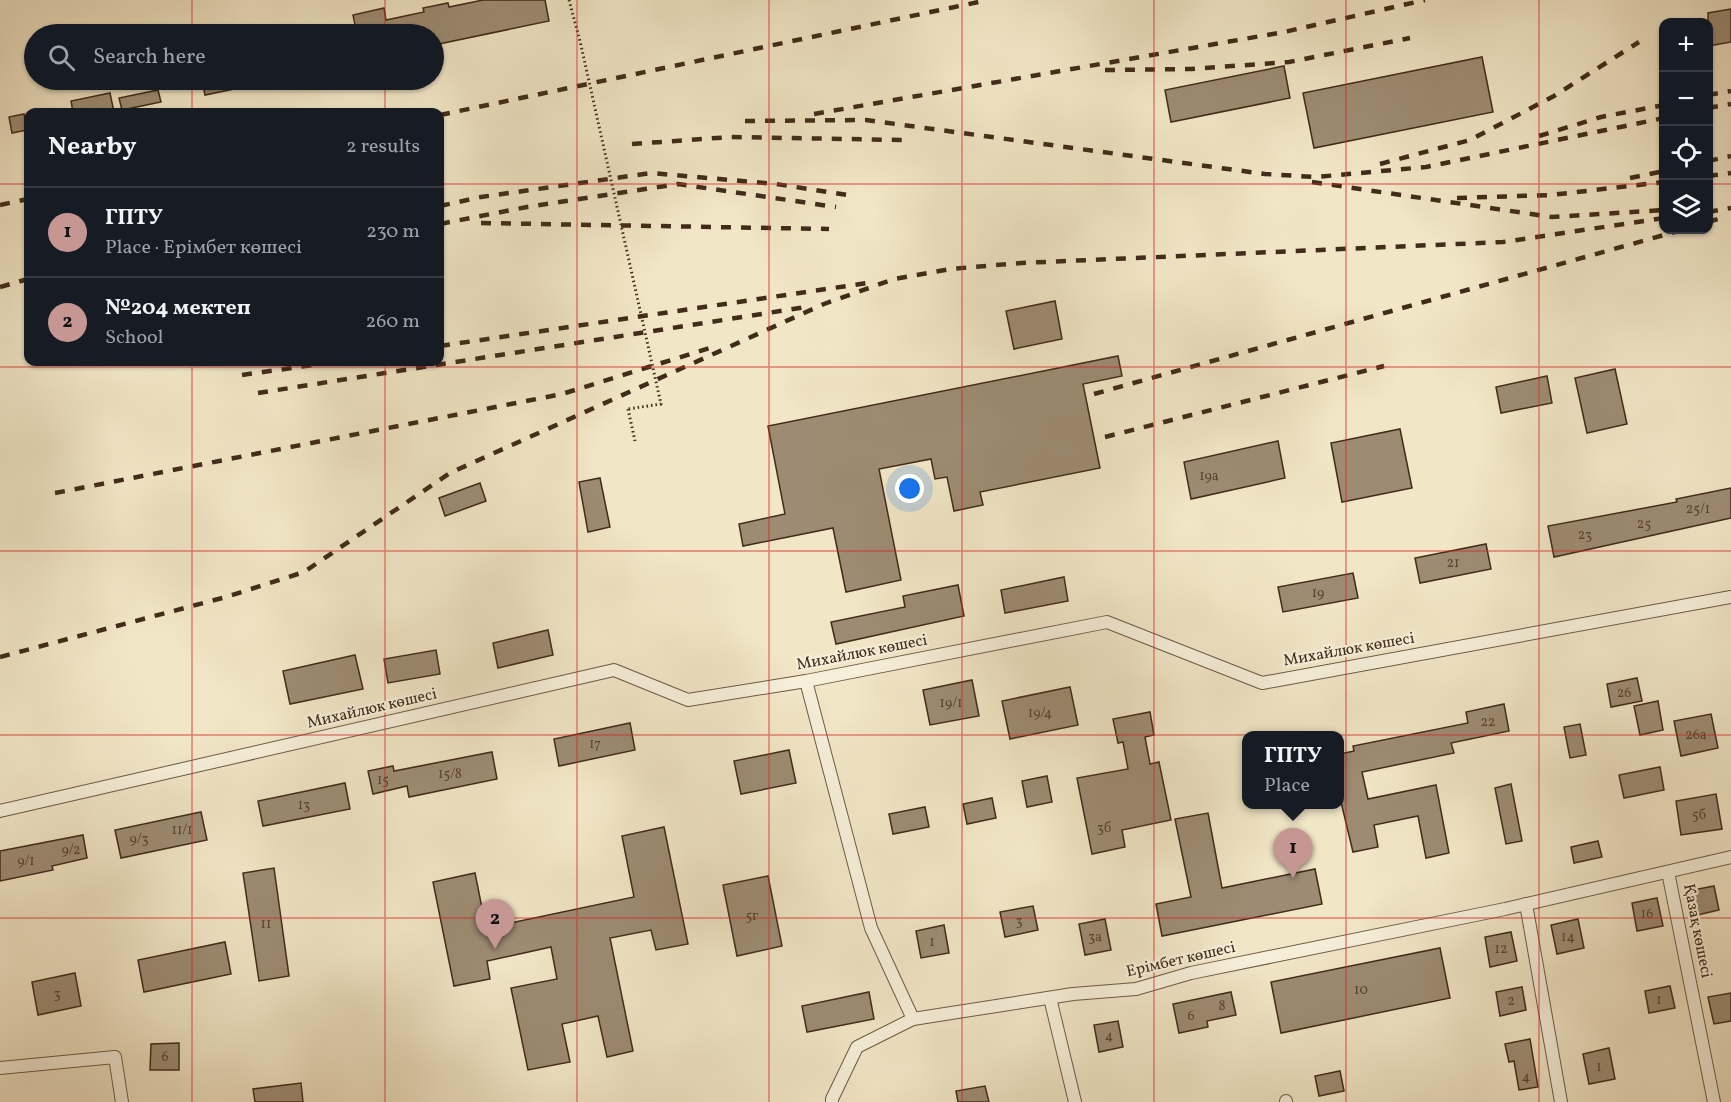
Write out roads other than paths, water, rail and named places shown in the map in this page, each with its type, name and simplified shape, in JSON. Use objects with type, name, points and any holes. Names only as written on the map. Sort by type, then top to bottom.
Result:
[{"type":"street","name":"Михайлюк көшесі","points":[[0,811],[614,670],[688,700],[806,681],[1107,622],[1262,683],[1731,597]]},
{"type":"street","points":[[806,681],[871,928],[913,1020]]},
{"type":"street","name":"Ерімбет көшесі","points":[[832,1102],[857,1047],[913,1020],[1050,998],[1136,989],[1191,973],[1526,904],[1731,857]]},
{"type":"street","name":"Қазақ көшесі","points":[[1668,872],[1714,1102]]},
{"type":"street","points":[[1526,904],[1561,1102]]},
{"type":"street","points":[[1050,998],[1075,1102]]},
{"type":"street","points":[[0,1068],[115,1057],[122,1102]]},
{"type":"railway","points":[[444,114],[988,0]]},
{"type":"railway","points":[[814,114],[1284,32],[1425,0]]},
{"type":"railway","points":[[1105,70],[1191,69],[1289,62],[1410,38]]},
{"type":"railway","points":[[1380,164],[1470,140],[1554,96],[1639,42]]},
{"type":"railway","points":[[1713,94],[1731,91]]},
{"type":"railway","points":[[1713,107],[1731,104]]},
{"type":"railway","points":[[1539,136],[1601,117],[1659,106]]},
{"type":"railway","points":[[745,121],[866,120],[1265,174],[1316,177],[1426,167],[1659,119]]},
{"type":"railway","points":[[632,144],[731,137],[903,140]]},
{"type":"railway","points":[[1713,160],[1731,156]]},
{"type":"railway","points":[[1630,178],[1659,172]]},
{"type":"railway","points":[[444,205],[481,197],[651,173],[776,184],[848,195]]},
{"type":"railway","points":[[1713,175],[1731,173]]},
{"type":"railway","points":[[1312,182],[1552,217],[1659,210]]},
{"type":"railway","points":[[1457,198],[1551,195],[1659,183]]},
{"type":"railway","points":[[444,223],[527,207],[678,184],[836,207]]},
{"type":"railway","points":[[0,205],[24,200]]},
{"type":"railway","points":[[1713,211],[1731,208]]},
{"type":"railway","points":[[0,657],[226,597],[304,572],[450,473],[824,304],[894,279],[950,269],[1021,263],[1503,242],[1659,219]]},
{"type":"railway","points":[[1713,220],[1718,219]]},
{"type":"railway","points":[[481,223],[829,229]]},
{"type":"railway","points":[[1094,394],[1668,234]]},
{"type":"railway","points":[[0,287],[24,280]]},
{"type":"railway","points":[[444,345],[867,283]]},
{"type":"railway","points":[[444,364],[806,307]]},
{"type":"railway","points":[[55,493],[562,394],[713,347]]},
{"type":"railway","points":[[242,375],[306,366]]},
{"type":"railway","points":[[258,393],[430,366]]},
{"type":"railway","points":[[1105,437],[1384,366]]},
{"type":"place","name":"ГПТУ","points":[[1293,878]]},
{"type":"place","name":"№204 мектеп","points":[[495,949]]}]
